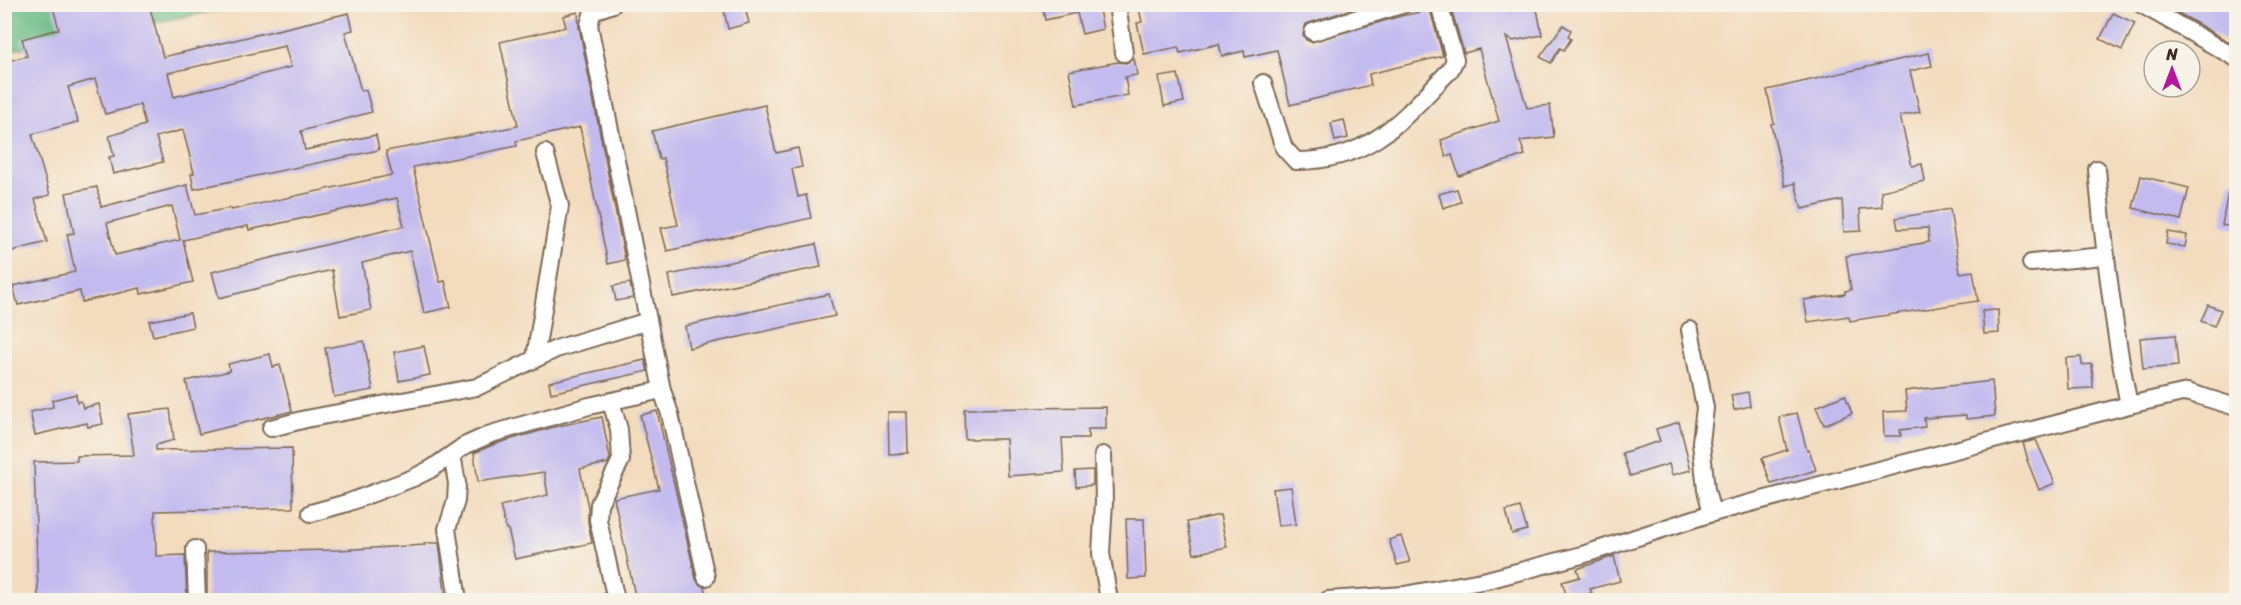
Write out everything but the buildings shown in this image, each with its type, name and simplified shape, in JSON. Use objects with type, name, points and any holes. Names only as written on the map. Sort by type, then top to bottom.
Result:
[{"type":"street","points":[[613,4],[593,11],[589,24],[662,390],[693,510],[706,577]]},
{"type":"street","points":[[1117,4],[1124,52]]},
{"type":"street","points":[[1313,32],[1404,4]]},
{"type":"street","points":[[1263,83],[1284,148],[1296,161],[1318,160],[1363,148],[1387,132],[1450,70],[1455,60],[1439,4]]},
{"type":"street","points":[[2141,4],[2236,58]]},
{"type":"street","points":[[535,358],[560,206],[545,153]]},
{"type":"street","points":[[2097,169],[2104,256],[2129,405]]},
{"type":"street","points":[[2031,263],[2104,256]]},
{"type":"street","points":[[271,428],[306,419],[477,387],[535,358],[648,321]]},
{"type":"street","points":[[1690,330],[1705,408],[1701,442],[1706,490],[1712,513]]},
{"type":"street","points":[[312,513],[347,503],[413,478],[476,439],[662,390]]},
{"type":"street","points":[[1328,600],[1404,595],[1487,580],[1582,555],[1712,513],[2187,392],[2236,406]]},
{"type":"street","points":[[610,402],[619,429],[621,460],[599,504],[598,520],[616,600]]},
{"type":"street","points":[[452,455],[457,483],[456,501],[447,529],[458,600]]},
{"type":"street","points":[[1103,455],[1104,501],[1101,553],[1108,600]]},
{"type":"street","points":[[195,549],[197,600]]},
{"type":"green space","points":[[5,5],[245,5],[5,51]]}]
